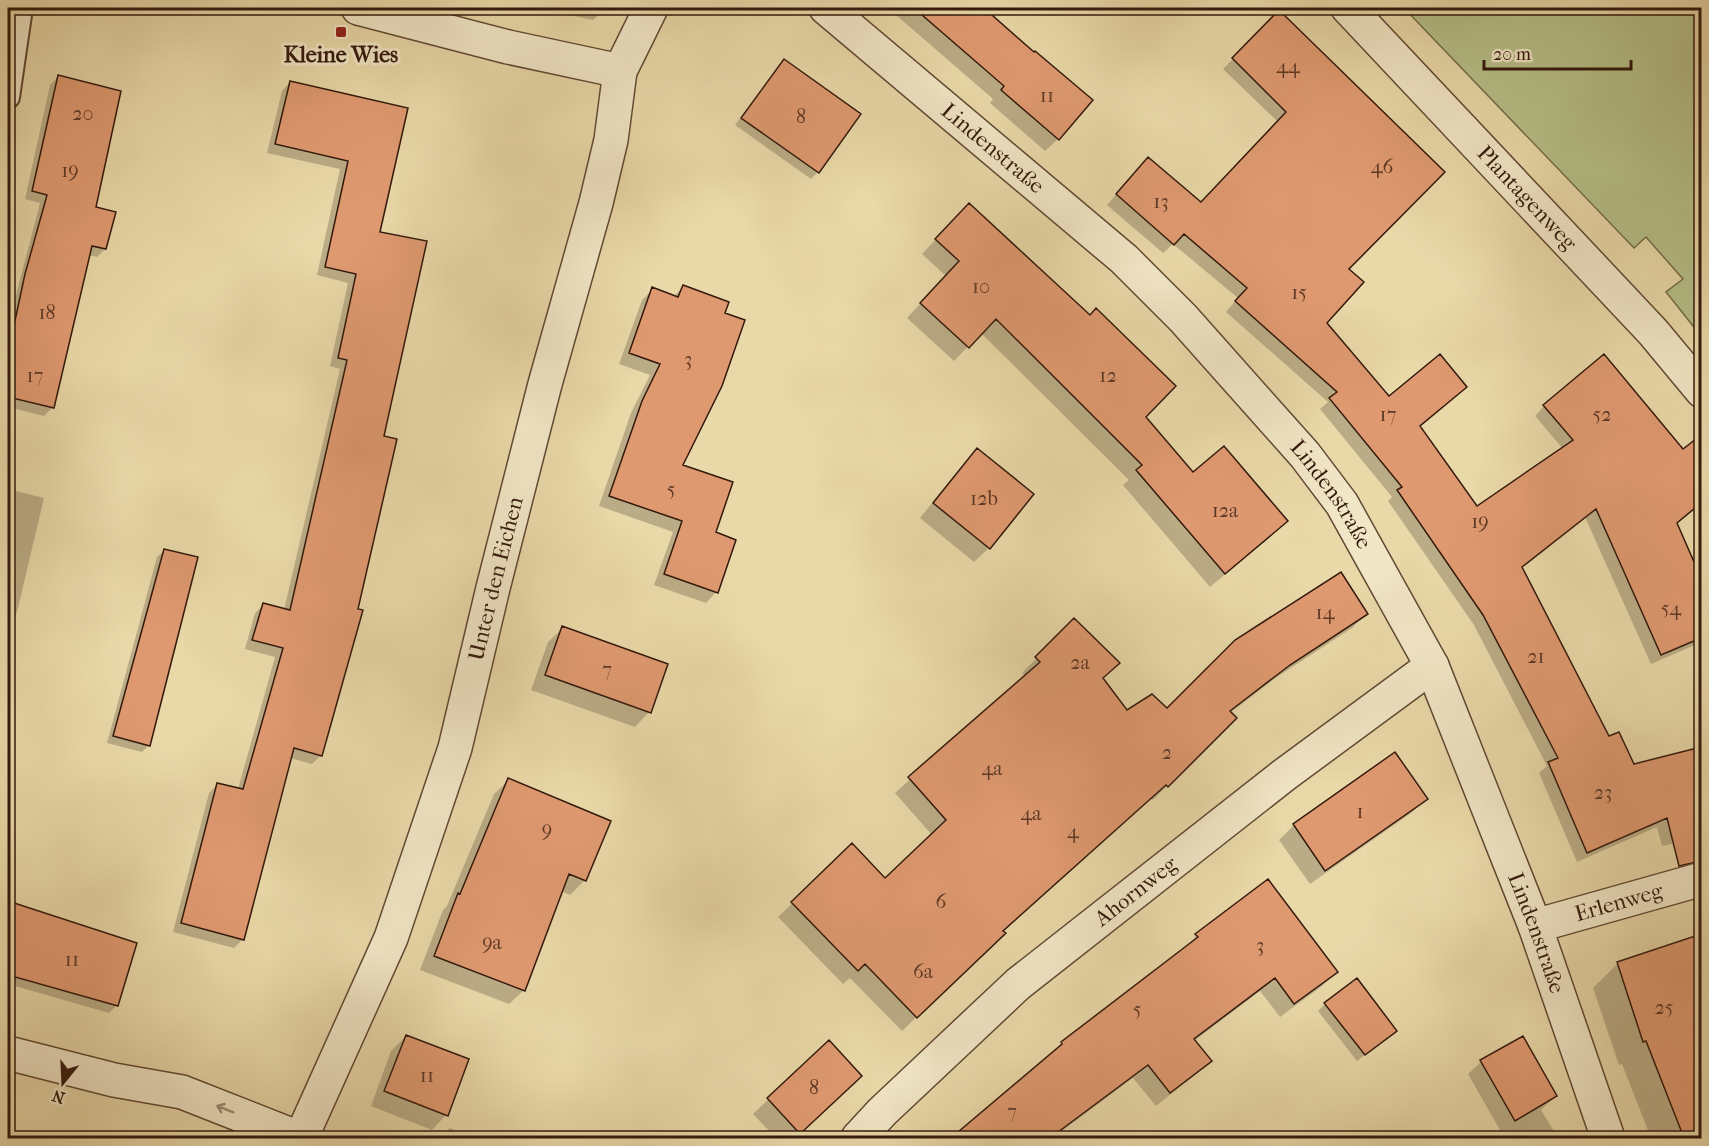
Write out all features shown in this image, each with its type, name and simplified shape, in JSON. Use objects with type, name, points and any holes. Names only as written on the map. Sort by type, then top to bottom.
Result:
[{"type":"street","points":[[358,8],[508,47],[620,71]]},
{"type":"street","name":"Unter den Eichen","points":[[300,1138],[391,938],[455,748],[544,384],[597,203],[611,140],[620,71],[651,8]]},
{"type":"street","name":"Lindenstraße","points":[[826,8],[1124,259],[1183,318],[1305,455],[1342,504],[1432,666],[1535,926],[1608,1138]]},
{"type":"street","name":"Plantagenweg","points":[[1348,8],[1653,332],[1701,391]]},
{"type":"street","name":"Ahornweg","points":[[858,1138],[882,1112],[1018,984],[1284,775],[1432,666]]},
{"type":"street","name":"Erlenweg","points":[[1535,926],[1701,879]]},
{"type":"street","points":[[8,1053],[114,1080],[182,1092],[300,1138]]},
{"type":"lane","points":[[8,96],[21,8]]},
{"type":"green space","points":[[1404,8],[1701,8],[1701,336],[1666,292],[1683,279],[1646,237],[1634,248]]},
{"type":"building","points":[[914,8],[984,8],[1093,100],[1059,140],[1001,90],[1004,86]]},
{"type":"building","points":[[1279,10],[1445,172],[1349,269],[1364,282],[1327,323],[1389,396],[1440,354],[1467,387],[1420,426],[1477,506],[1573,440],[1543,405],[1604,354],[1683,449],[1701,435],[1701,503],[1677,523],[1701,578],[1701,638],[1661,655],[1596,509],[1522,567],[1609,736],[1619,732],[1634,764],[1701,747],[1701,861],[1679,866],[1667,818],[1587,853],[1548,762],[1558,758],[1483,615],[1397,490],[1402,487],[1329,398],[1337,392],[1235,301],[1247,288],[1184,234],[1174,245],[1116,194],[1148,157],[1201,202],[1286,112],[1232,58]]},
{"type":"building","points":[[784,59],[861,114],[819,173],[741,118]]},
{"type":"building","points":[[58,75],[121,91],[96,207],[116,212],[106,249],[92,246],[54,408],[8,397],[8,353],[25,274],[47,195],[32,191]]},
{"type":"building","points":[[290,81],[408,108],[380,232],[427,241],[384,436],[397,439],[358,609],[363,610],[322,756],[294,748],[244,940],[181,923],[217,783],[243,789],[283,648],[252,640],[263,603],[290,610],[347,360],[338,358],[356,274],[325,267],[348,161],[275,144]]},
{"type":"building","points":[[969,203],[1090,315],[1096,308],[1176,386],[1146,417],[1193,472],[1224,446],[1288,521],[1225,574],[1136,470],[1142,465],[996,319],[969,348],[920,303],[959,261],[935,239]]},
{"type":"building","points":[[683,285],[729,302],[725,313],[745,320],[722,386],[683,465],[733,482],[716,532],[736,540],[718,593],[664,574],[682,521],[609,496],[642,401],[660,364],[629,353],[652,287],[678,297]]},
{"type":"building","points":[[977,448],[1034,494],[990,549],[933,503]]},
{"type":"building","points":[[164,549],[198,557],[150,746],[113,736]]},
{"type":"building","points":[[1341,572],[1368,614],[1290,665],[1230,711],[1237,718],[1168,787],[1166,785],[1003,931],[1006,933],[917,1018],[865,964],[858,971],[791,902],[852,843],[885,878],[946,820],[908,777],[1040,662],[1035,657],[1074,618],[1120,663],[1103,678],[1127,710],[1152,694],[1167,708],[1235,640]]},
{"type":"building","points":[[562,626],[668,664],[651,713],[545,675]]},
{"type":"building","points":[[1395,752],[1428,799],[1325,871],[1293,824]]},
{"type":"building","points":[[508,778],[611,821],[586,881],[569,874],[525,991],[434,956],[458,893],[460,894]]},
{"type":"building","points":[[1268,879],[1338,972],[1294,1004],[1275,978],[1194,1039],[1212,1061],[1170,1093],[1148,1065],[1050,1138],[951,1138],[1062,1044],[1061,1042],[1198,937],[1195,934]]},
{"type":"building","points":[[8,901],[137,943],[118,1006],[8,975]]},
{"type":"building","points":[[1701,934],[1701,1138],[1684,1138],[1646,1041],[1643,1042],[1617,962]]},
{"type":"building","points":[[1357,978],[1397,1031],[1365,1055],[1324,1003]]},
{"type":"building","points":[[406,1035],[469,1059],[448,1116],[384,1091]]},
{"type":"building","points":[[1523,1036],[1557,1096],[1515,1121],[1480,1060]]},
{"type":"building","points":[[829,1040],[862,1076],[800,1134],[767,1098]]},
{"type":"place","name":"Kleine Wies","points":[[341,32]]}]
